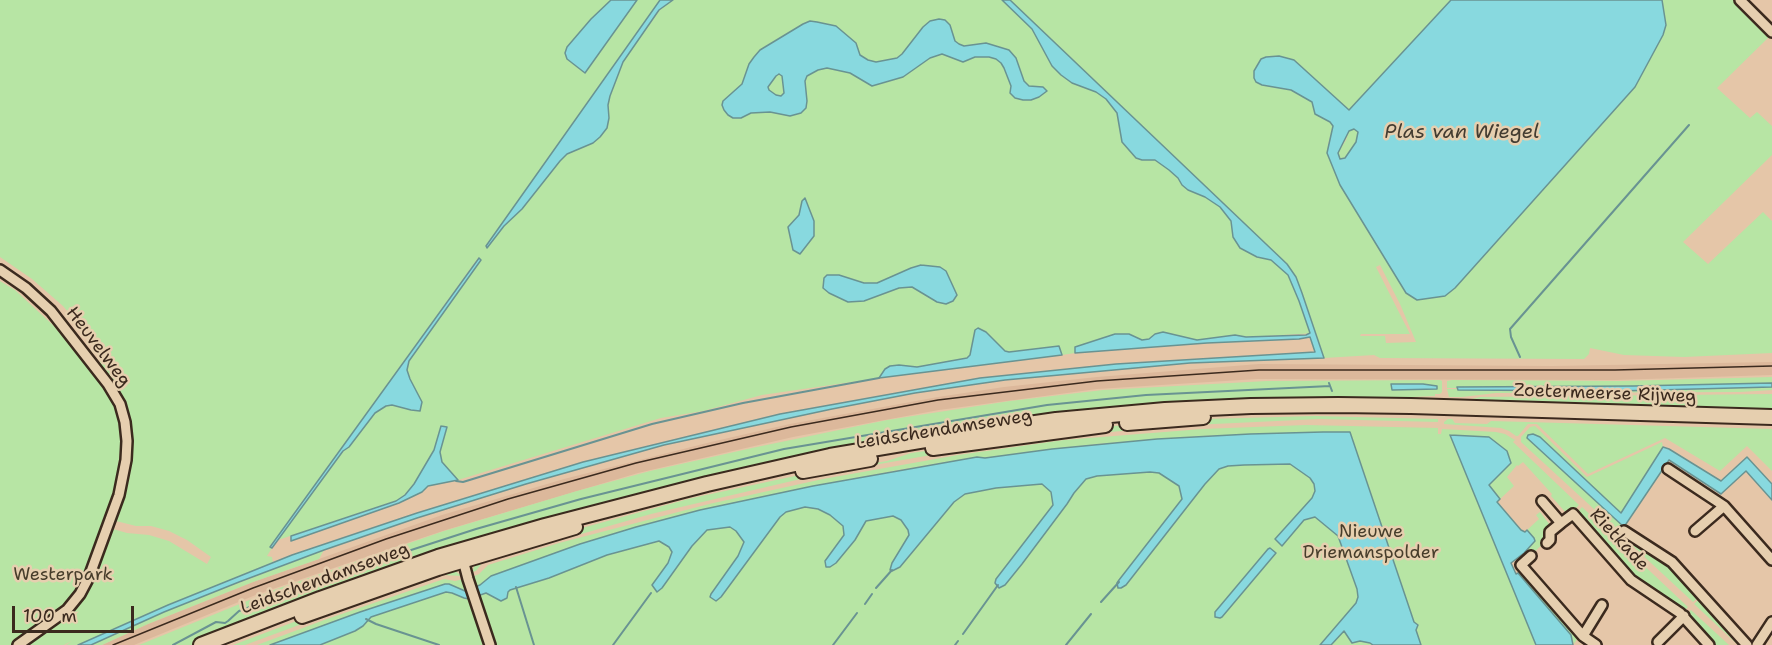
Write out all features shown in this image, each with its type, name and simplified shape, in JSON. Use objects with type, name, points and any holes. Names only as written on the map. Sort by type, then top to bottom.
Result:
[{"type":"main road","name":"Leidschendamseweg","points":[[201,645],[320,599],[605,509],[830,456],[1056,420],[1165,410],[1338,405],[1439,412]]},
{"type":"main road","name":"Zoetermeerse Rijweg","points":[[1439,412],[1772,417]]},
{"type":"main road","name":"Zoetermeerse Rijweg","points":[[1439,412],[1772,427]]},
{"type":"main road","name":"Leidschendamseweg","points":[[226,645],[462,555]]},
{"type":"street","points":[[1740,0],[1772,32]]},
{"type":"street","name":"Heuvelweg","points":[[0,270],[26,288],[51,311],[108,384],[120,404],[127,441],[119,495],[93,567],[80,594],[67,610],[18,645]]},
{"type":"street","points":[[1668,469],[1724,506],[1772,560]]},
{"type":"street","name":"Rietkade","points":[[1542,501],[1561,523]]},
{"type":"street","points":[[1695,531],[1724,506]]},
{"type":"street","name":"Rietkade","points":[[1547,543],[1550,540],[1550,532],[1573,514],[1631,580],[1684,616],[1709,645]]},
{"type":"street","points":[[1624,531],[1672,562],[1747,645]]},
{"type":"street","points":[[462,555],[490,645]]},
{"type":"street","points":[[1531,556],[1521,565],[1583,636],[1596,645]]},
{"type":"street","points":[[1583,636],[1602,605]]},
{"type":"street","points":[[1658,642],[1684,616]]},
{"type":"street","points":[[1757,645],[1772,622]]},
{"type":"shaded area","points":[[1772,362],[1772,375],[1615,380],[1257,379],[1097,389],[939,410],[793,437],[638,473],[389,549],[258,594],[134,645],[102,645],[253,582],[442,515],[564,479],[711,442],[790,424],[938,397],[1097,377],[1259,364],[1553,366]]},
{"type":"green space","name":"Westerpark","points":[[0,0],[611,0],[567,47],[584,73],[637,0],[660,0],[487,247],[522,209],[560,161],[567,154],[578,149],[609,118],[610,95],[623,62],[660,10],[673,0],[1451,0],[1349,110],[1294,60],[1256,82],[1290,90],[1312,102],[1315,114],[1333,125],[1328,145],[1364,225],[1406,293],[1417,300],[1635,87],[1663,35],[1666,25],[1662,0],[1733,0],[1770,36],[1717,88],[1750,118],[1757,112],[1772,126],[1772,155],[1683,242],[1708,264],[1763,212],[1772,221],[1772,353],[1684,357],[1624,355],[1590,348],[1589,354],[1584,359],[1380,358],[1374,355],[1324,358],[1316,333],[1197,340],[1163,332],[1142,340],[1129,334],[1115,334],[1075,347],[1075,353],[1062,355],[1055,347],[1005,351],[982,329],[975,330],[970,355],[967,358],[917,367],[890,366],[879,378],[762,395],[703,411],[661,418],[458,480],[442,462],[440,452],[447,427],[441,426],[434,450],[405,495],[396,501],[278,540],[343,451],[349,447],[375,413],[392,405],[411,410],[422,402],[407,370],[409,361],[480,260],[478,258],[271,547],[267,556],[272,557],[273,563],[168,605],[78,645],[66,645],[72,641],[64,645],[0,645],[0,281],[15,290],[54,326],[90,370],[111,353],[101,350],[63,306],[32,279],[0,257]],"holes":[[[1380,265],[1400,304],[1416,342],[1386,343],[1385,336],[1360,336],[1361,334],[1410,334],[1376,267]],[[120,427],[131,439],[131,453],[125,493],[116,521],[169,531],[187,540],[211,557],[207,564],[169,541],[106,527],[108,508],[116,484],[121,444]]]},
{"type":"green space","points":[[1354,128],[1358,132],[1356,142],[1345,158],[1340,159],[1338,153],[1349,131]]},
{"type":"green space","points":[[1772,377],[1772,383],[1447,388],[1447,381],[1452,380],[1620,381]]},
{"type":"green space","points":[[1267,381],[1442,381],[1442,392],[1440,394],[1413,397],[1413,404],[1152,407],[715,477],[195,645],[139,645],[274,590],[444,531],[650,471],[887,420],[1010,401],[1103,390]]},
{"type":"green space","points":[[1772,387],[1772,390],[1740,392],[1496,393],[1462,397],[1449,397],[1447,389],[1618,391]]},
{"type":"green space","points":[[1772,394],[1772,414],[1464,401],[1480,397]]},
{"type":"green space","points":[[1315,416],[1438,419],[1438,422],[1319,419],[1193,425],[1063,436],[960,450],[822,474],[651,514],[483,562],[476,571],[472,572],[475,564],[545,538],[692,498],[823,470],[887,461],[911,453],[1114,426],[1206,419]]},
{"type":"green space","points":[[1448,419],[1452,419],[1455,423],[1487,424],[1491,421],[1772,429],[1772,471],[1747,446],[1720,471],[1665,438],[1588,474],[1537,424],[1528,424],[1516,436],[1501,428],[1444,424]]},
{"type":"green space","name":"Nieuwe Driemanspolder","points":[[1306,425],[1438,428],[1438,434],[1441,434],[1442,429],[1496,432],[1515,440],[1513,442],[1579,505],[1573,511],[1567,514],[1523,462],[1517,465],[1507,477],[1514,486],[1500,499],[1489,485],[1511,463],[1489,437],[1450,435],[1536,645],[292,645],[456,587],[449,584],[416,593],[270,645],[257,645],[444,579],[455,581],[464,579],[473,582],[472,577],[488,565],[559,543],[709,504],[823,479],[958,455],[1064,440],[1202,429]],"holes":[[[1349,432],[724,513],[541,559],[580,544],[700,510],[813,486],[977,457],[985,458],[1097,444],[1203,436]]]},
{"type":"green space","points":[[1535,426],[1587,477],[1662,442],[1663,447],[1621,513],[1540,437],[1527,438],[1624,527],[1620,533],[1521,442],[1521,437],[1530,427]]},
{"type":"green space","points":[[1582,507],[1688,607],[1683,612],[1633,578],[1576,513]]},
{"type":"green space","points":[[1540,512],[1550,525],[1544,531],[1548,536],[1547,540],[1530,556],[1524,553],[1532,545],[1534,538],[1527,530],[1539,519],[1536,515]]},
{"type":"green space","points":[[1624,534],[1670,564],[1699,597],[1693,602],[1623,537]]},
{"type":"green space","points":[[324,550],[319,559],[253,582],[102,645],[91,645],[164,612]]},
{"type":"green space","points":[[452,569],[462,576],[443,575],[245,645],[233,645],[323,611]]},
{"type":"green space","points":[[1521,569],[1579,636],[1574,644],[1571,635],[1518,573]]},
{"type":"green space","points":[[1700,598],[1744,645],[1738,645],[1694,604]]},
{"type":"green space","points":[[1691,610],[1729,645],[1713,645],[1686,615]]},
{"type":"water","points":[[611,0],[637,0],[585,73],[567,59],[565,53],[567,47]]},
{"type":"water","points":[[660,0],[673,0],[659,10],[623,62],[610,96],[607,128],[593,143],[567,154],[560,161],[487,248],[486,246]]},
{"type":"water","points":[[1002,0],[1010,0],[1287,264],[1296,277],[1324,358],[1190,363],[1005,380],[915,393],[664,445],[417,518],[239,582],[91,645],[78,645],[168,605],[292,555],[417,513],[583,462],[780,414],[980,378],[1116,364],[1315,352],[1310,337],[1075,353],[1075,347],[1115,334],[1129,334],[1142,340],[1163,332],[1197,340],[1235,335],[1246,337],[1310,333],[1288,275],[1271,260],[1257,257],[1240,248],[1233,237],[1231,221],[1220,207],[1188,190],[1178,178],[1155,160],[1136,158],[1122,142],[1117,113],[1106,99],[1096,92],[1072,83],[1061,75],[1052,66],[1032,29]]},
{"type":"water","name":"Plas van Wiegel","points":[[1451,0],[1662,0],[1666,25],[1663,35],[1635,87],[1455,288],[1445,296],[1417,300],[1406,293],[1340,185],[1327,153],[1333,126],[1315,114],[1312,102],[1291,90],[1256,82],[1254,71],[1261,59],[1266,57],[1279,56],[1294,60],[1349,110]],"holes":[[[1354,129],[1358,132],[1356,142],[1345,158],[1340,159],[1338,153],[1349,131]]]},
{"type":"water","points":[[945,20],[950,25],[955,41],[964,46],[986,43],[1009,50],[1016,58],[1024,81],[1029,86],[1043,87],[1047,91],[1031,100],[1015,98],[1010,93],[1011,86],[1004,68],[996,59],[975,57],[963,62],[942,54],[930,58],[903,77],[872,86],[850,73],[827,68],[818,70],[807,76],[805,81],[806,108],[801,113],[790,116],[770,112],[751,113],[741,118],[733,118],[724,110],[723,101],[742,84],[749,64],[760,50],[803,24],[810,21],[836,26],[856,43],[860,55],[876,62],[897,58],[930,21]],"holes":[[[779,74],[782,76],[784,93],[781,96],[776,95],[768,87],[776,76]]]},
{"type":"water","points":[[805,198],[814,221],[814,236],[800,254],[793,250],[788,227],[799,215],[802,201]]},
{"type":"water","points":[[479,258],[481,260],[409,361],[407,370],[422,402],[420,411],[392,405],[375,413],[349,447],[343,451],[272,548],[270,547]]},
{"type":"water","points":[[921,265],[940,267],[946,271],[957,295],[953,301],[946,304],[937,302],[912,287],[899,288],[864,301],[848,302],[823,288],[824,278],[827,275],[839,275],[864,283],[877,283]]},
{"type":"water","points":[[978,328],[986,332],[1005,351],[1059,346],[1062,355],[879,378],[890,366],[917,367],[967,358],[970,355],[975,330]]},
{"type":"water","points":[[1772,383],[1772,387],[1618,391],[1458,390],[1457,387],[1634,386]]},
{"type":"water","points":[[1391,384],[1423,384],[1437,386],[1437,389],[1392,390]]},
{"type":"water","points":[[441,426],[447,427],[440,452],[442,462],[458,480],[428,486],[422,492],[399,503],[291,541],[291,536],[396,501],[405,495],[434,450]]},
{"type":"water","points":[[1350,432],[1414,622],[1418,625],[1416,630],[1421,645],[1373,645],[1360,641],[1352,643],[1344,631],[1331,645],[1320,645],[1356,603],[1357,589],[1338,536],[1315,517],[1304,520],[1282,546],[1275,539],[1312,498],[1315,491],[1310,478],[1290,464],[1228,466],[1219,469],[1126,585],[1121,588],[1118,588],[1119,580],[1182,499],[1179,486],[1159,473],[1097,476],[1086,479],[1022,564],[1005,585],[999,588],[995,583],[996,579],[1053,505],[1051,492],[1042,484],[996,488],[965,494],[954,502],[900,567],[892,571],[890,570],[892,563],[909,535],[901,520],[893,516],[866,521],[855,540],[836,563],[826,567],[825,561],[844,535],[843,526],[818,509],[805,507],[786,512],[780,517],[716,601],[710,597],[711,594],[738,556],[744,542],[730,527],[707,530],[657,592],[652,585],[668,563],[672,552],[669,547],[659,541],[607,555],[549,578],[510,590],[507,598],[501,601],[486,593],[469,599],[446,592],[371,617],[355,631],[320,645],[270,645],[445,584],[465,591],[480,585],[491,576],[580,544],[636,527],[700,510],[813,486],[977,457],[985,458],[1052,449],[1157,439]]},
{"type":"water","points":[[1533,434],[1540,437],[1621,513],[1663,447],[1721,481],[1747,457],[1772,484],[1772,500],[1746,471],[1721,494],[1669,460],[1624,527],[1527,438],[1528,435]]},
{"type":"water","points":[[1450,435],[1489,437],[1507,451],[1511,463],[1489,485],[1500,499],[1497,502],[1521,530],[1525,532],[1527,530],[1535,541],[1511,563],[1516,574],[1518,573],[1571,635],[1573,645],[1536,645]]},
{"type":"water","points":[[1270,548],[1276,553],[1222,617],[1215,617],[1215,612]]},
{"type":"waterway","points":[[1520,357],[1510,329],[1689,125]]},
{"type":"waterway","points":[[456,481],[463,482],[652,424],[743,403],[879,378]]},
{"type":"waterway","points":[[1329,383],[1332,391]]},
{"type":"waterway","points":[[173,645],[216,622],[225,623],[239,611],[371,563],[476,529],[581,499],[784,449],[1047,405],[1146,395],[1330,386]]},
{"type":"waterway","points":[[876,588],[892,570]]},
{"type":"waterway","points":[[1101,602],[1119,582]]},
{"type":"waterway","points":[[963,634],[998,585]]},
{"type":"waterway","points":[[516,587],[534,645]]},
{"type":"waterway","points":[[613,645],[651,593]]},
{"type":"waterway","points":[[865,604],[872,594]]},
{"type":"waterway","points":[[833,645],[857,613]]},
{"type":"waterway","points":[[1066,645],[1091,614]]},
{"type":"waterway","points":[[366,619],[439,645]]},
{"type":"waterway","points":[[955,645],[958,641]]},
{"type":"tram line","points":[[113,645],[253,588],[386,539],[508,499],[636,463],[791,427],[938,400],[1097,381],[1259,370],[1615,370],[1772,366]]}]
